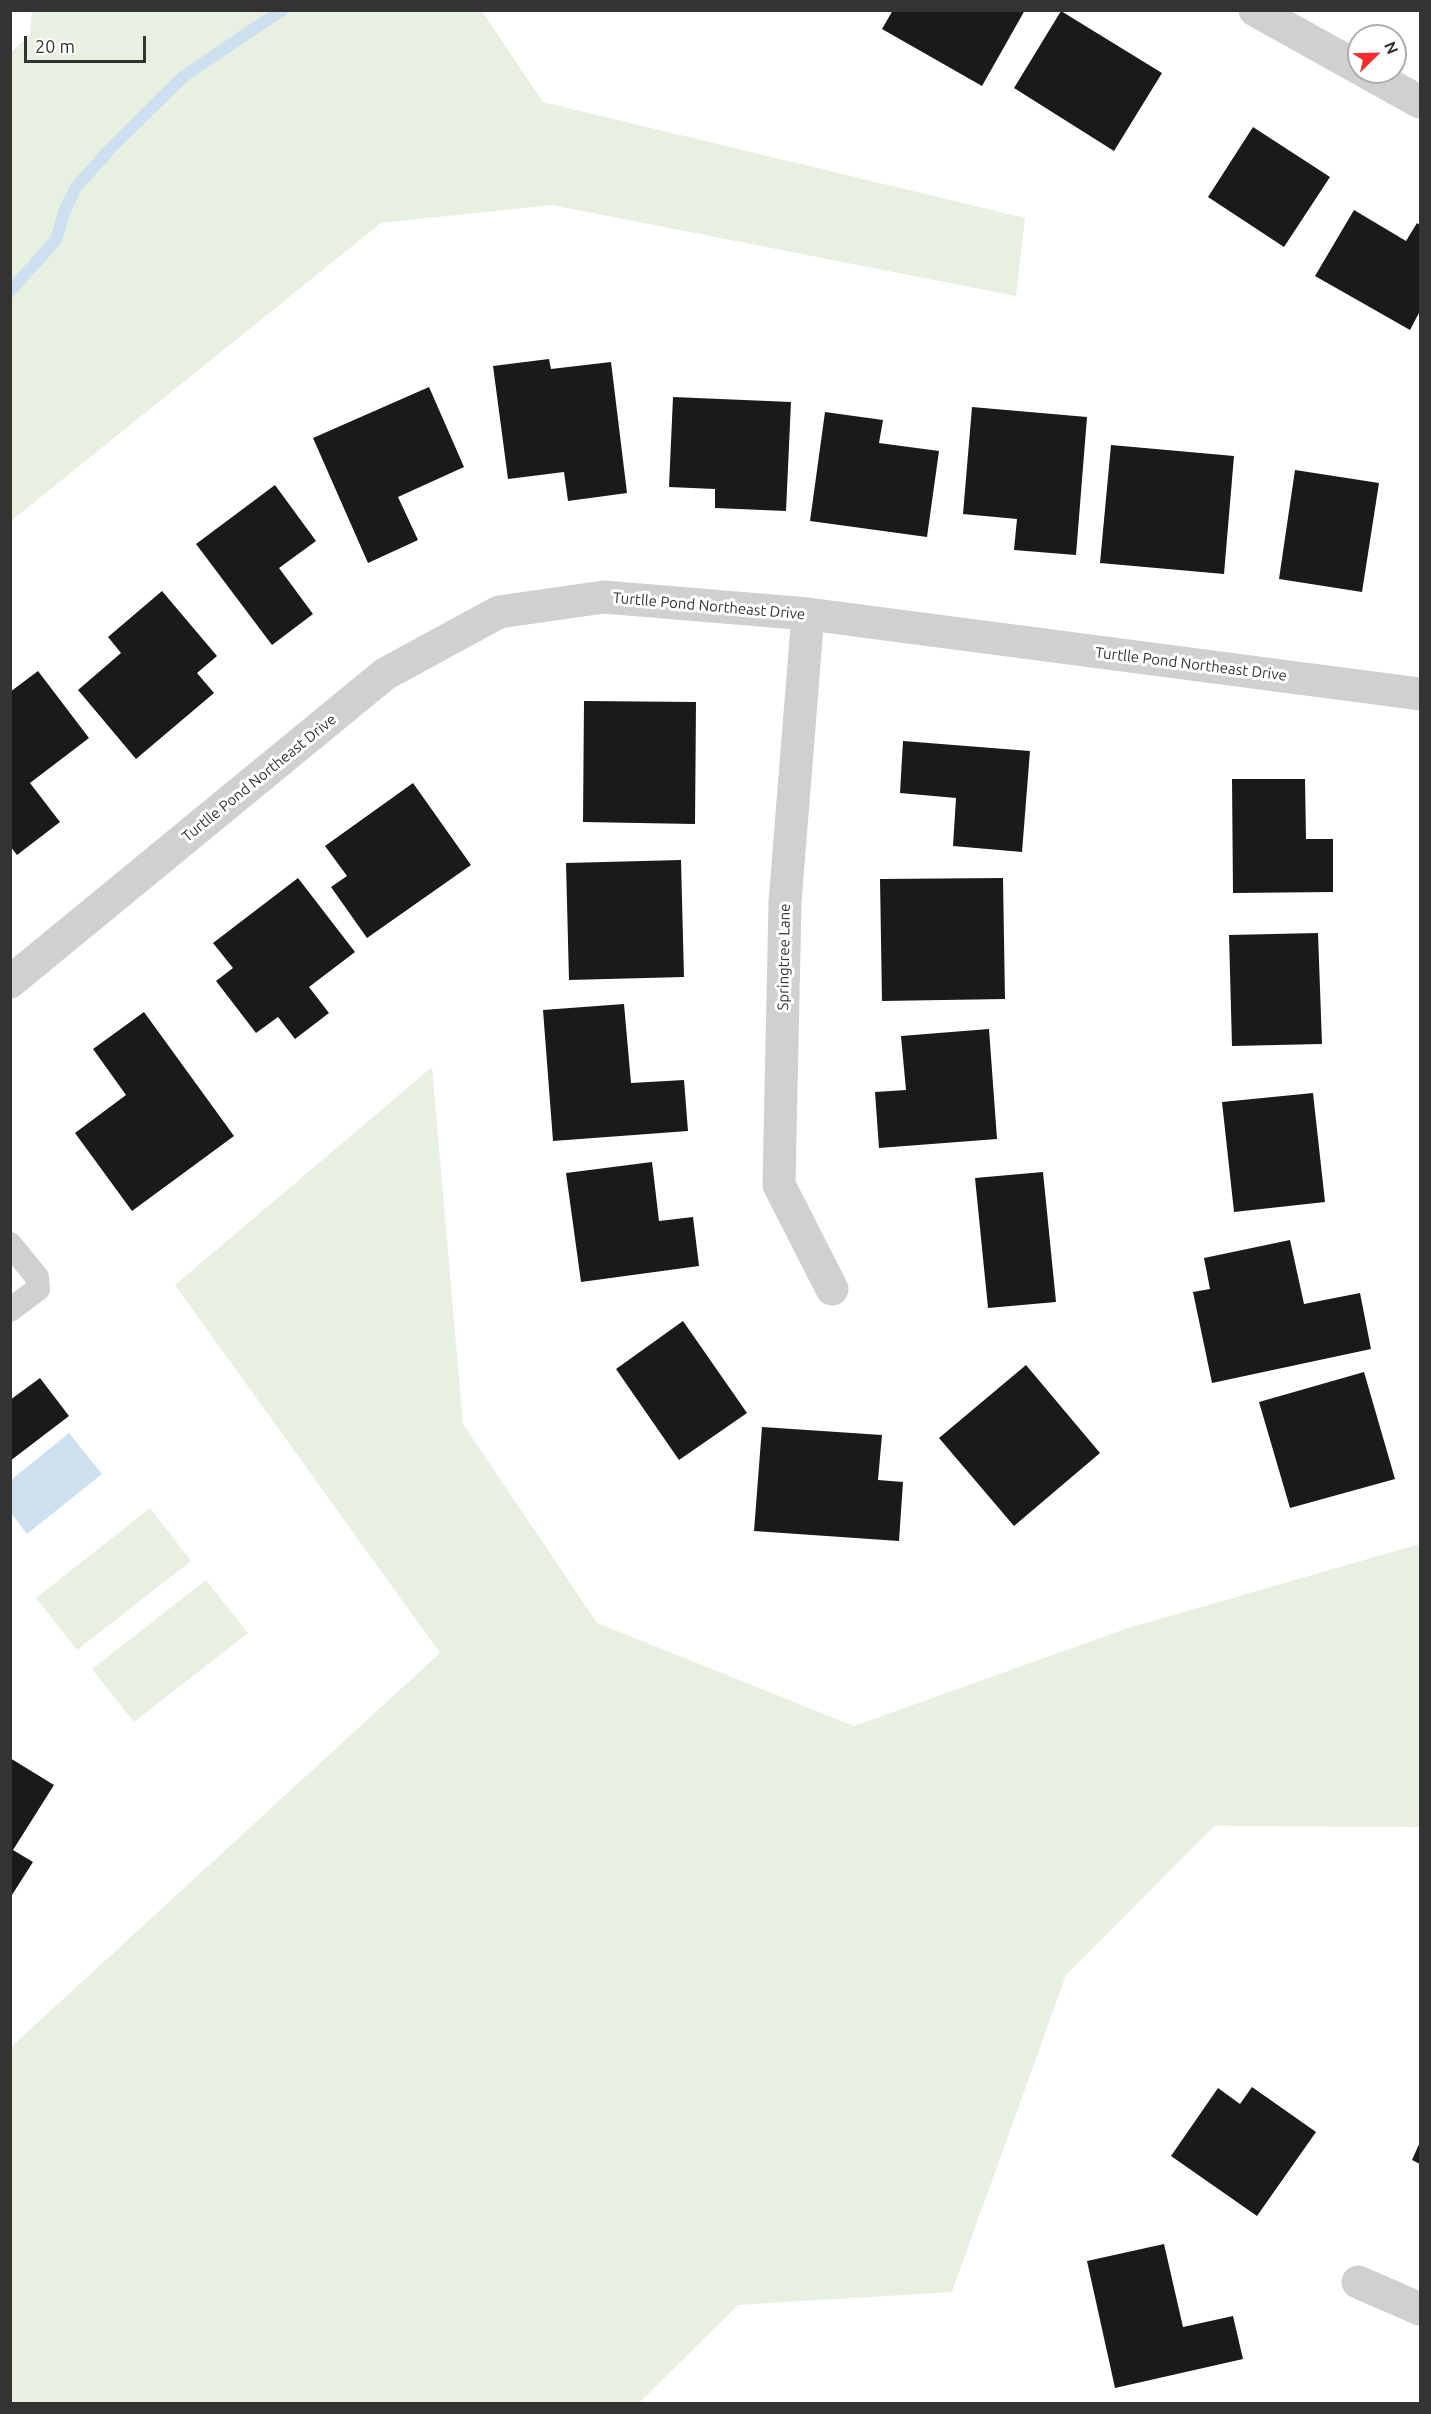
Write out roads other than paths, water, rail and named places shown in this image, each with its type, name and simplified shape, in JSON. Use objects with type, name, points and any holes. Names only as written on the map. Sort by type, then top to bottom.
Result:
[{"type":"street","points":[[1255,10],[1347,61]]},
{"type":"street","points":[[1388,84],[1420,102]]},
{"type":"street","name":"Turtlle Pond Northeast Drive","points":[[10,982],[385,674],[499,612],[604,597],[808,614],[1420,694]]},
{"type":"street","name":"Springtree Lane","points":[[808,614],[785,902],[779,1185],[832,1289]]},
{"type":"street","points":[[1358,2282],[1420,2309]]},
{"type":"lane","points":[[10,1244],[37,1277],[38,1289],[10,1310]]},
{"type":"water","points":[[69,1433],[102,1474],[27,1534],[11,1513],[11,1480]]},
{"type":"waterway","points":[[10,291],[56,240],[64,212],[76,187],[110,149],[184,76],[282,10]]}]
